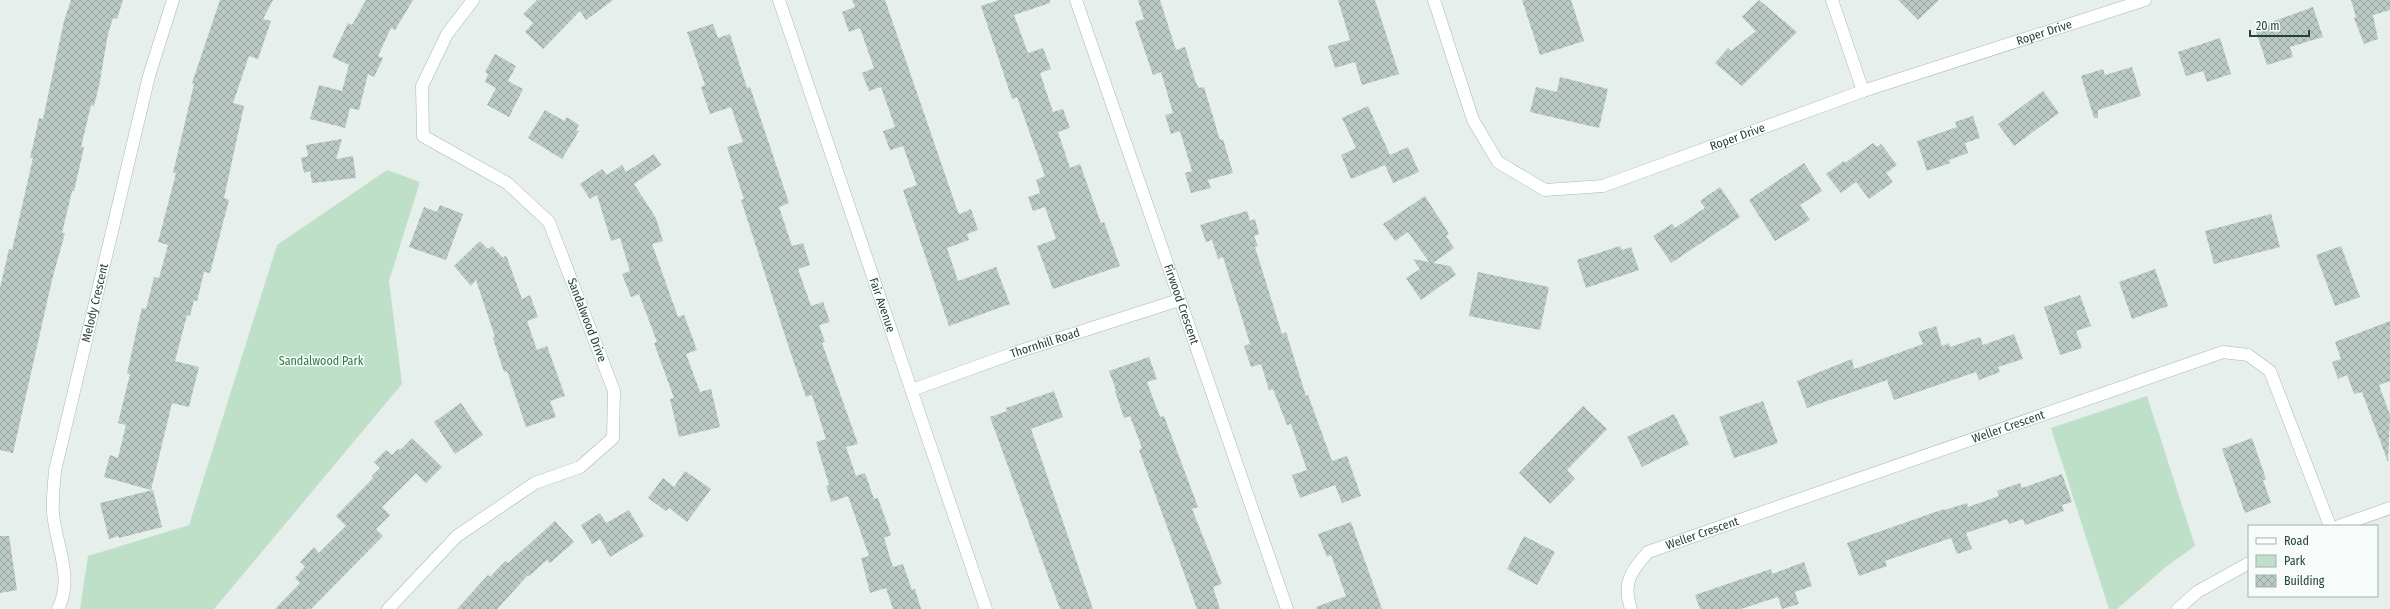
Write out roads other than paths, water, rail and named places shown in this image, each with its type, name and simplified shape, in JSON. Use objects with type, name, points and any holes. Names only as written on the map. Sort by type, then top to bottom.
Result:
[{"type":"street","name":"Melody Crescent","points":[[58,609],[63,600],[66,575],[53,513],[55,471],[149,76],[173,0]]},
{"type":"street","name":"Sandalwood Drive","points":[[388,609],[457,536],[535,483],[580,467],[613,438],[614,391],[549,222],[507,183],[423,136],[422,86],[447,34],[473,0]]},
{"type":"street","name":"Fair Avenue","points":[[779,0],[881,306],[912,390],[986,609]]},
{"type":"street","name":"Firwood Crescent","points":[[1076,0],[1287,609]]},
{"type":"street","name":"Roper Drive","points":[[1434,0],[1474,120],[1498,162],[1545,190],[1603,186],[1863,91],[2145,0]]},
{"type":"street","points":[[1832,0],[1863,91]]},
{"type":"street","name":"Thornhill Road","points":[[912,390],[1017,352],[1179,300]]},
{"type":"street","name":"Weller Crescent","points":[[1631,609],[1627,597],[1630,573],[1648,552],[2223,352],[2248,355],[2270,371],[2330,525]]},
{"type":"street","points":[[2342,525],[2390,508]]},
{"type":"street","points":[[2178,609],[2197,592],[2248,564]]},
{"type":"park label","name":"Sandalwood Park","points":[[321,361]]}]
